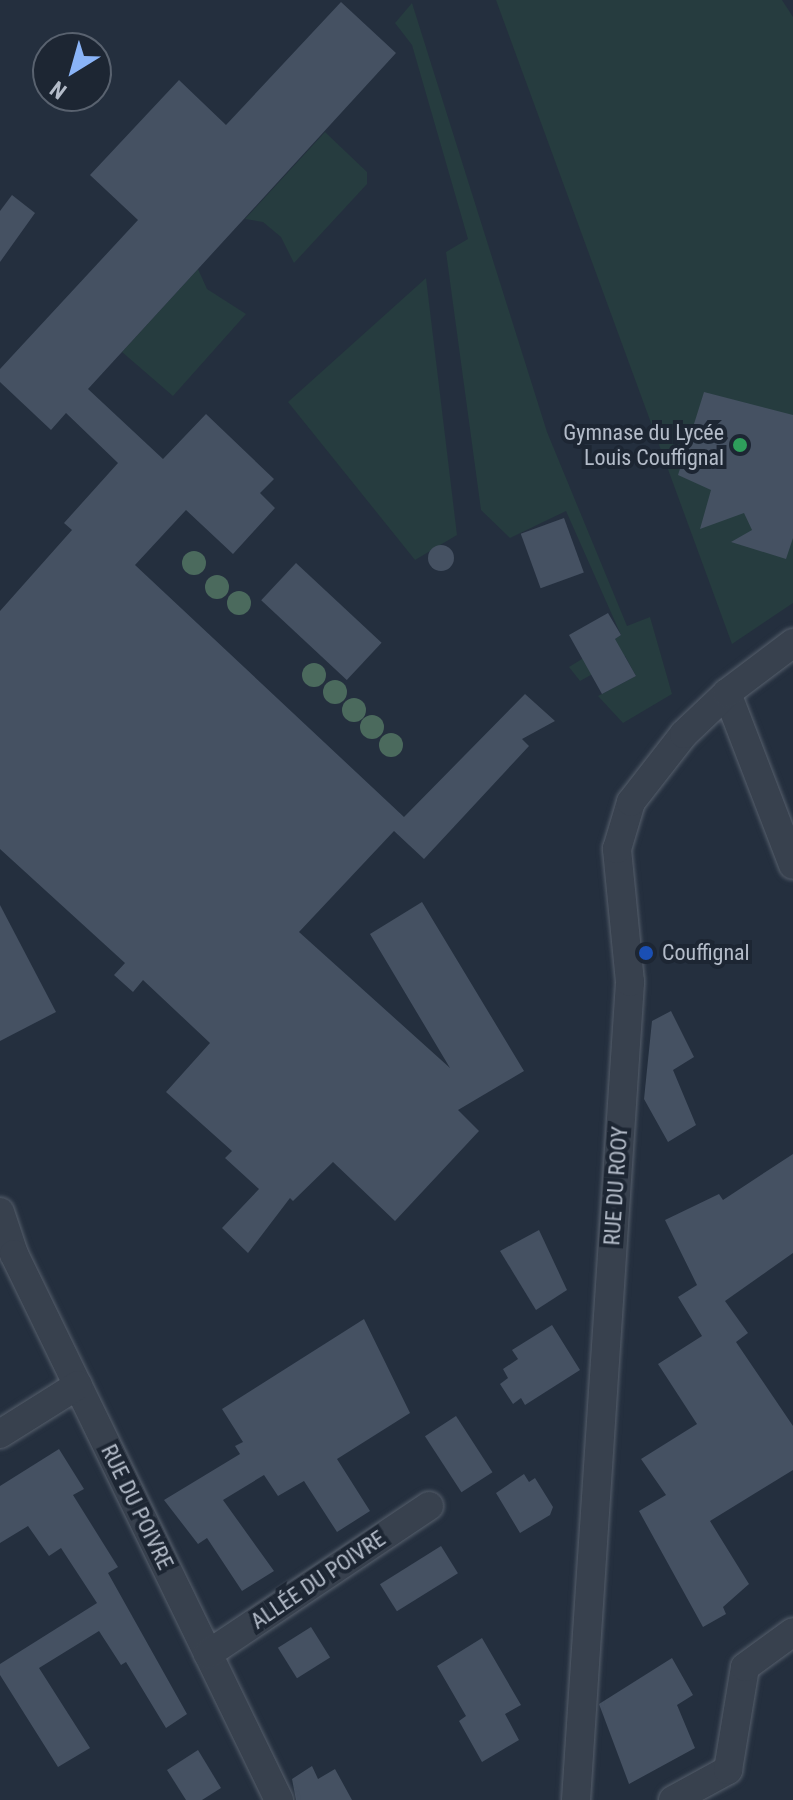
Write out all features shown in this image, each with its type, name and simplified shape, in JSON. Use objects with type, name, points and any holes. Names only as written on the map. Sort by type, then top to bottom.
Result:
[{"type":"street","name":"RUE DU ROOY","points":[[576,1800],[630,982],[617,849],[631,802],[684,734],[727,693],[793,643]]},
{"type":"street","points":[[727,693],[793,865]]},
{"type":"street","name":"RUE DU POIVRE","points":[[0,1212],[78,1385],[279,1800]]},
{"type":"street","points":[[0,1434],[78,1385]]},
{"type":"street","name":"ALLÉE DU POIVRE","points":[[208,1654],[429,1506]]},
{"type":"street","points":[[673,1800],[728,1770],[745,1667],[793,1632]]},
{"type":"green space","points":[[496,0],[782,0],[793,17],[793,603],[732,644]]},
{"type":"green space","points":[[412,3],[547,432],[627,626],[650,617],[672,694],[623,723],[598,696],[636,676],[625,656],[580,681],[569,667],[621,635],[566,511],[510,538],[481,510],[446,252],[468,239],[412,45],[395,23]]},
{"type":"green space","points":[[325,132],[367,172],[367,184],[294,263],[281,237],[263,222],[245,219]]},
{"type":"green space","points":[[198,269],[207,289],[246,314],[173,396],[122,352]]},
{"type":"green space","points":[[426,278],[457,535],[415,560],[288,402]]},
{"type":"building","points":[[341,2],[396,53],[88,389],[163,459],[206,414],[274,479],[260,493],[275,508],[233,554],[186,510],[135,565],[404,817],[525,694],[555,721],[522,739],[529,746],[424,859],[394,831],[299,932],[450,1068],[370,934],[422,902],[524,1071],[458,1110],[479,1131],[395,1221],[333,1162],[293,1201],[290,1198],[248,1253],[222,1228],[259,1189],[225,1158],[232,1151],[166,1092],[210,1043],[143,980],[133,992],[114,975],[125,963],[0,849],[0,611],[72,530],[64,523],[118,463],[66,413],[51,430],[0,382],[0,369],[138,220],[90,175],[179,80],[226,125]]},
{"type":"building","points":[[12,195],[35,213],[0,262],[0,211]]},
{"type":"building","name":"Gymnase du Lycée Louis Couffignal","points":[[704,392],[793,415],[793,538],[786,559],[731,542],[752,530],[744,513],[700,529],[711,490],[678,475]]},
{"type":"building","points":[[564,518],[584,573],[541,588],[521,534]]},
{"type":"building","points":[[441,545],[450,549],[454,558],[450,567],[441,571],[432,567],[428,558],[432,549]]},
{"type":"building","points":[[296,563],[382,643],[347,680],[261,600]]},
{"type":"building","points":[[608,613],[621,635],[615,639],[636,676],[602,694],[569,635]]},
{"type":"building","points":[[0,905],[56,1012],[0,1041]]},
{"type":"building","points":[[671,1011],[694,1057],[673,1070],[696,1125],[668,1142],[644,1099],[652,1021]]},
{"type":"building","points":[[793,1154],[793,1253],[725,1301],[748,1333],[736,1342],[793,1426],[793,1470],[710,1521],[749,1584],[723,1607],[726,1614],[703,1627],[639,1511],[666,1495],[641,1459],[697,1424],[658,1364],[702,1336],[678,1297],[697,1285],[665,1220],[719,1194],[723,1200]]},
{"type":"building","points":[[539,1230],[567,1290],[536,1310],[500,1251]]},
{"type":"building","points":[[364,1319],[410,1413],[337,1459],[370,1511],[337,1532],[304,1481],[278,1496],[264,1475],[223,1500],[274,1571],[242,1591],[207,1538],[198,1544],[164,1500],[240,1454],[235,1446],[243,1442],[222,1409]]},
{"type":"building","points":[[552,1325],[580,1370],[525,1405],[521,1398],[513,1404],[500,1384],[508,1378],[503,1369],[518,1359],[512,1350]]},
{"type":"building","points":[[456,1416],[492,1472],[461,1492],[425,1436]]},
{"type":"building","points":[[59,1449],[84,1489],[73,1495],[118,1567],[108,1573],[187,1714],[166,1728],[126,1662],[121,1665],[99,1631],[39,1668],[90,1748],[58,1767],[0,1675],[0,1664],[97,1603],[61,1548],[49,1556],[28,1526],[0,1543],[0,1486]]},
{"type":"building","points":[[524,1474],[529,1482],[535,1478],[553,1507],[550,1515],[520,1533],[496,1493]]},
{"type":"building","points":[[441,1546],[458,1573],[397,1611],[380,1584]]},
{"type":"building","points":[[311,1627],[330,1658],[297,1678],[278,1648]]},
{"type":"building","points":[[482,1638],[521,1705],[505,1714],[519,1740],[482,1762],[459,1721],[466,1716],[437,1666]]},
{"type":"building","points":[[672,1658],[693,1695],[677,1705],[695,1748],[629,1784],[599,1704]]},
{"type":"building","points":[[198,1750],[221,1788],[202,1800],[186,1800],[167,1770]]},
{"type":"building","points":[[312,1766],[318,1779],[335,1769],[352,1800],[296,1800],[292,1779]]},
{"type":"place","name":"Gymnase du Lycée Louis Couffignal","points":[[740,445]]},
{"type":"place","name":"Couffignal","points":[[646,953]]}]
